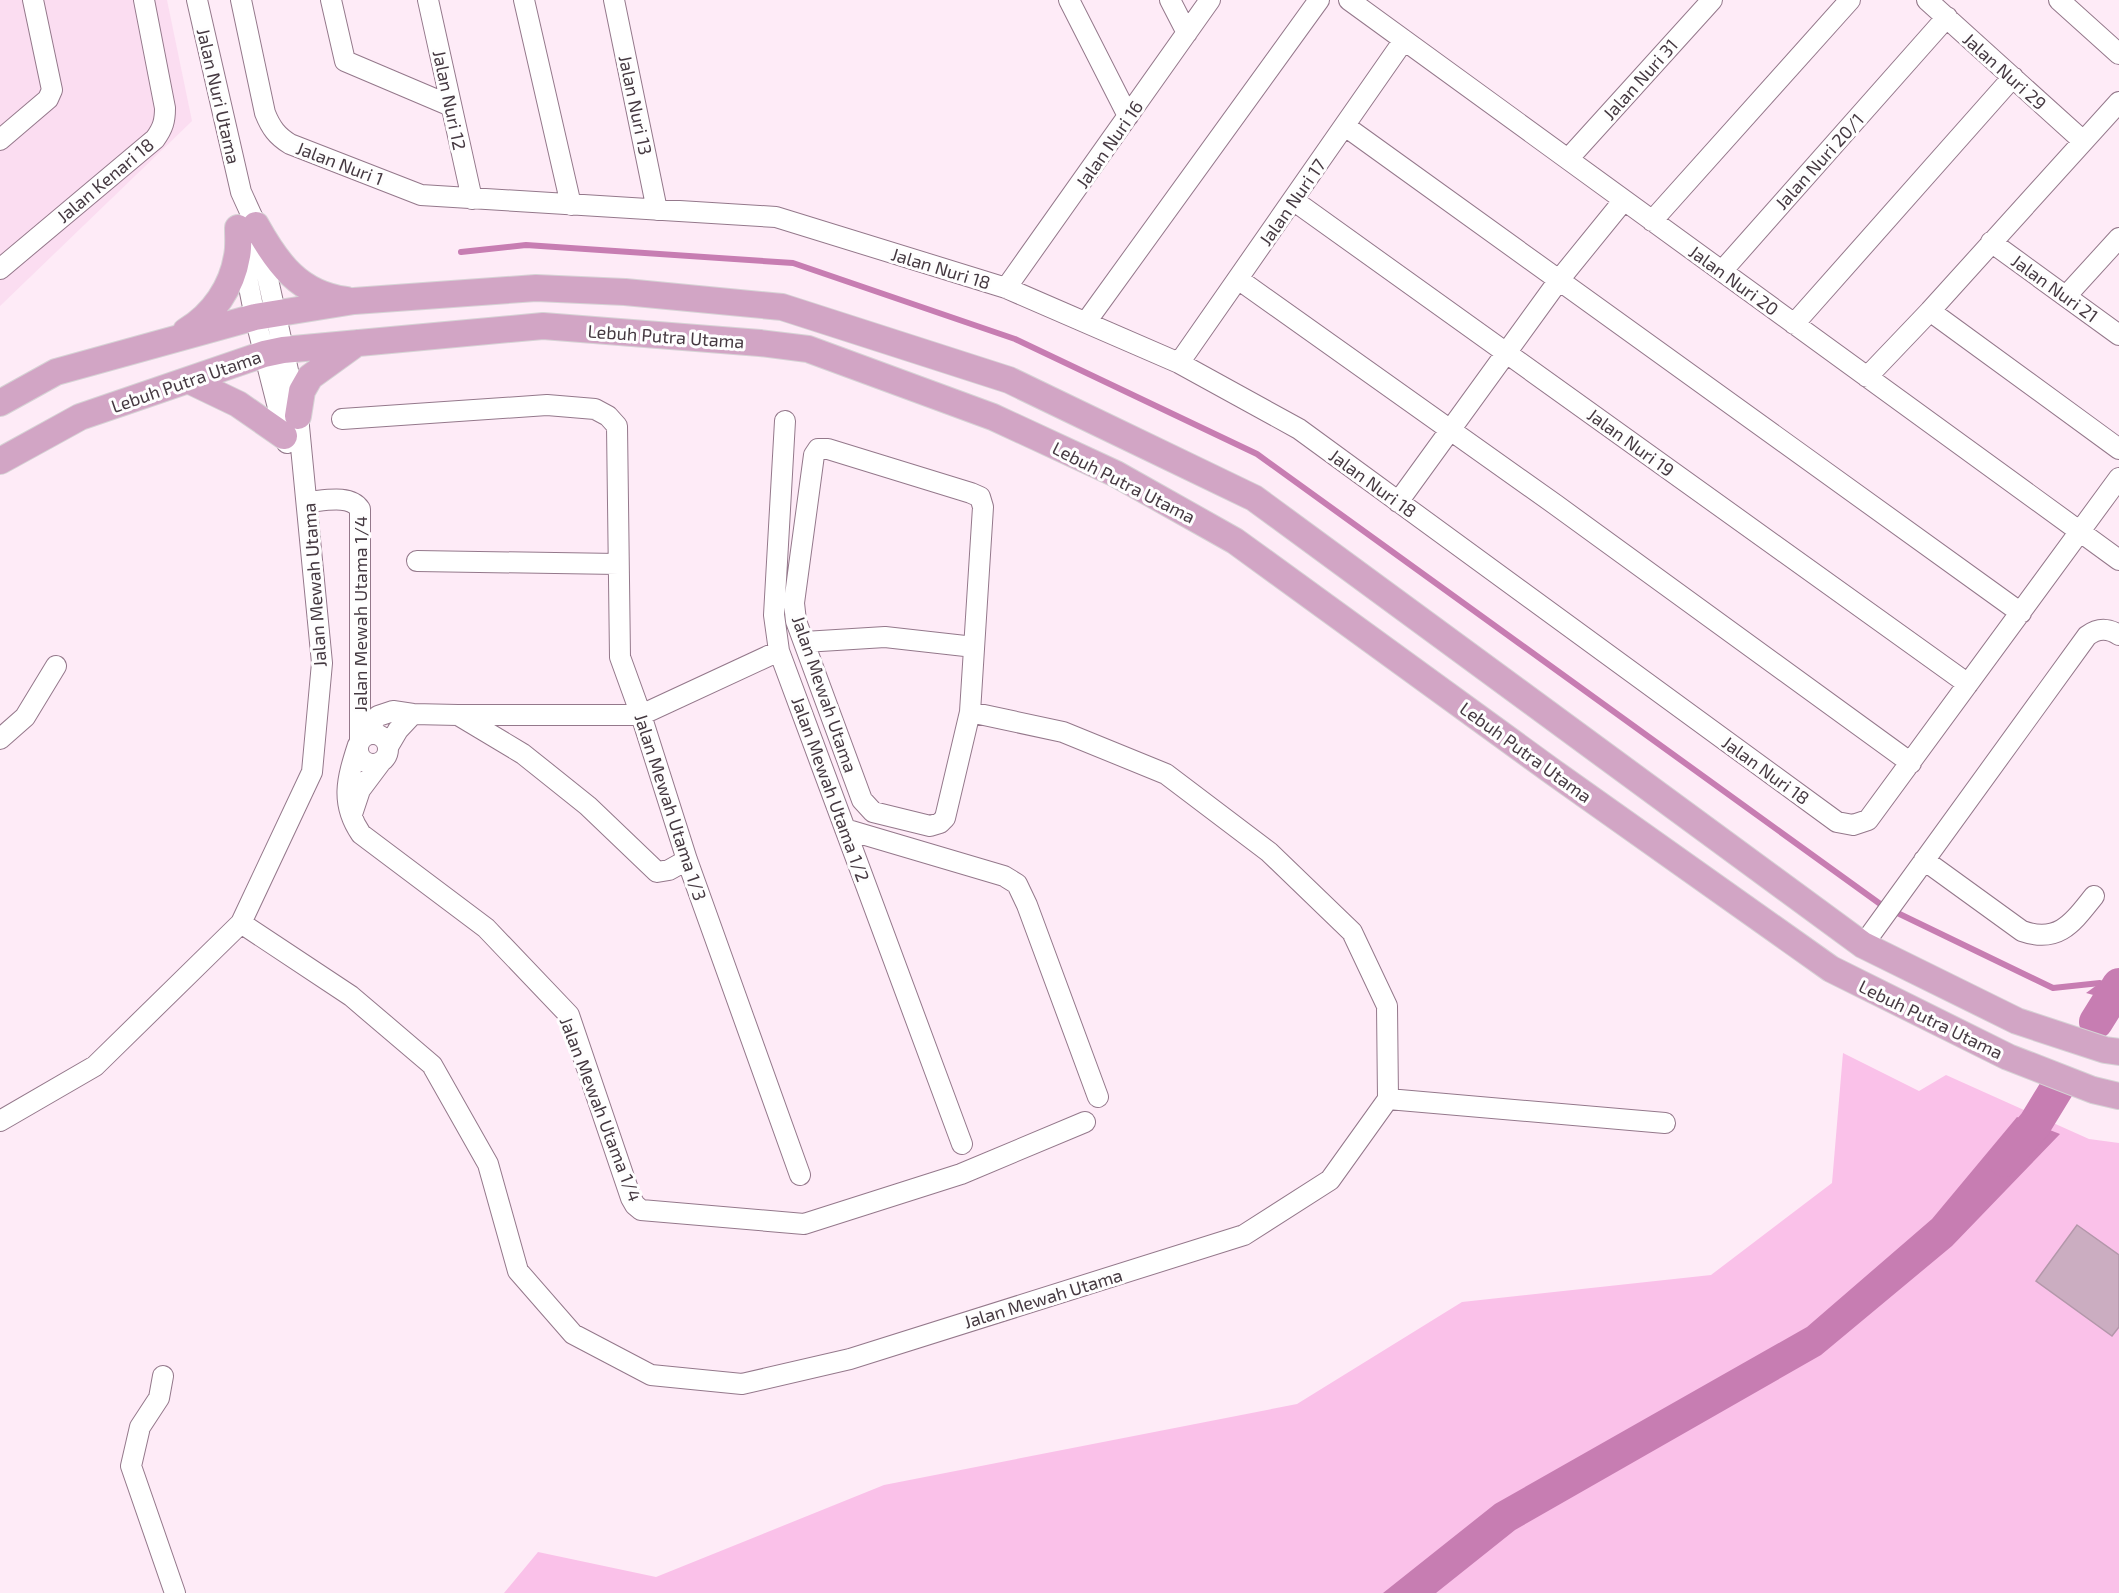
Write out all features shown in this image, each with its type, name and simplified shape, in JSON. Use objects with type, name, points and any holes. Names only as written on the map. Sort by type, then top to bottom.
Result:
[{"type":"main road","points":[[247,226],[298,281],[330,298],[354,301]]},
{"type":"main road","points":[[147,346],[173,339],[196,325],[216,305],[230,282],[247,226]]},
{"type":"main road","name":"Lebuh Putra Utama","points":[[0,403],[56,372],[265,316],[354,301],[536,288],[625,292],[782,307],[1009,380],[1254,498],[1863,945],[2017,1021],[2105,1050],[2119,1052]]},
{"type":"main road","name":"Lebuh Putra Utama","points":[[0,461],[80,417],[274,352],[543,326],[760,343],[808,349],[993,417],[1116,474],[1235,541],[1553,772],[1831,969],[2008,1057],[2093,1090],[2119,1096]]},
{"type":"main road","points":[[188,380],[291,426],[302,391],[310,377],[357,343]]},
{"type":"street","points":[[0,140],[48,99],[52,90],[33,0]]},
{"type":"street","name":"Jalan Kenari 18","points":[[0,268],[155,139],[162,130],[165,108],[144,0]]},
{"type":"street","name":"Jalan Nuri Utama","points":[[197,0],[241,192],[265,316]]},
{"type":"street","name":"Jalan Nuri 1","points":[[241,0],[265,113],[270,126],[279,137],[290,144],[421,195],[472,200]]},
{"type":"street","points":[[331,0],[345,61],[451,106]]},
{"type":"street","name":"Jalan Nuri 12","points":[[428,0],[472,200]]},
{"type":"street","points":[[524,0],[571,205]]},
{"type":"street","name":"Jalan Nuri 13","points":[[614,0],[657,210]]},
{"type":"street","points":[[1070,0],[1128,116]]},
{"type":"street","points":[[1170,0],[1187,33]]},
{"type":"street","name":"Jalan Nuri 16","points":[[1006,288],[1210,0]]},
{"type":"street","points":[[1086,322],[1319,0]]},
{"type":"street","name":"Jalan Nuri 20","points":[[1349,0],[2119,560]]},
{"type":"street","name":"Jalan Nuri 31","points":[[1568,159],[1712,0]]},
{"type":"street","points":[[1652,221],[1850,0]]},
{"type":"street","name":"Jalan Nuri 29","points":[[1927,0],[2083,141]]},
{"type":"street","points":[[2059,0],[2119,54]]},
{"type":"street","name":"Jalan Nuri 20/1","points":[[1722,271],[1947,17]]},
{"type":"street","name":"Jalan Nuri 17","points":[[1179,363],[1404,40]]},
{"type":"street","points":[[1794,324],[2013,77]]},
{"type":"street","points":[[1867,377],[1930,311],[2119,102]]},
{"type":"street","points":[[1345,126],[2021,613]]},
{"type":"street","name":"Jalan Nuri 18","points":[[472,200],[776,217],[1006,288],[1179,363],[1299,429],[1837,822],[1853,825],[1868,820],[2119,478]]},
{"type":"street","name":"Jalan Nuri 19","points":[[1293,200],[1968,684]]},
{"type":"street","points":[[1398,502],[1505,352],[1559,280],[1624,200]]},
{"type":"street","points":[[2067,296],[2119,238]]},
{"type":"street","name":"Jalan Nuri 21","points":[[1991,242],[2119,335]]},
{"type":"street","points":[[1238,279],[1911,763]]},
{"type":"street","points":[[1930,311],[2119,449]]},
{"type":"street","name":"Jalan Mewah Utama","points":[[0,1121],[94,1066],[241,923],[312,771],[322,663],[307,493],[265,316]]},
{"type":"street","name":"Jalan Mewah Utama 1/3","points":[[342,419],[547,405],[595,409],[608,416],[617,426],[620,657],[687,860],[800,1175]]},
{"type":"street","name":"Jalan Mewah Utama 1/2","points":[[785,421],[774,615],[779,651],[962,1144]]},
{"type":"street","name":"Jalan Mewah Utama","points":[[818,449],[828,449],[980,497],[983,507],[974,647],[970,712],[945,818],[940,823],[930,826],[873,812],[862,800],[796,621],[794,603],[814,455],[818,449]]},
{"type":"street","name":"Jalan Mewah Utama 1/4","points":[[307,493],[346,500],[357,504],[360,509],[361,740],[347,787],[346,801],[354,824],[361,834],[486,928],[569,1015],[635,1205],[641,1209],[804,1224],[961,1174],[1085,1122]]},
{"type":"street","points":[[417,561],[618,564]]},
{"type":"street","points":[[1863,945],[2087,636],[2095,630],[2105,630],[2119,635]]},
{"type":"street","points":[[804,642],[885,637],[974,647]]},
{"type":"street","points":[[384,754],[375,764],[364,761],[360,757],[361,740],[378,716],[393,711],[458,715],[641,715],[779,651]]},
{"type":"street","points":[[0,740],[25,717],[56,666]]},
{"type":"street","points":[[970,712],[1063,732],[1166,774],[1269,852],[1352,932],[1387,1006],[1388,1099],[1665,1123]]},
{"type":"street","points":[[352,815],[360,790],[398,730],[413,714]]},
{"type":"street","points":[[458,715],[523,754],[588,806],[657,872],[669,870],[687,860]]},
{"type":"street","points":[[845,830],[1004,876],[1017,884],[1027,905],[1098,1097]]},
{"type":"street","points":[[1924,860],[2022,932],[2033,935],[2043,936],[2059,932],[2074,920],[2094,896]]},
{"type":"street","name":"Jalan Mewah Utama","points":[[241,923],[351,996],[432,1065],[488,1164],[518,1271],[573,1334],[651,1375],[742,1384],[774,1377],[850,1359],[1244,1235],[1330,1180],[1388,1099]]},
{"type":"street","points":[[164,1376],[159,1398],[140,1427],[131,1466],[175,1593]]},
{"type":"shaded area","points":[[0,0],[167,0],[192,121],[0,306]]},
{"type":"shaded area","points":[[2119,969],[2119,1002],[2086,993]]},
{"type":"shaded area","points":[[1843,1053],[1919,1091],[1946,1075],[2089,1139],[2119,1143],[2119,1593],[504,1593],[538,1552],[656,1577],[884,1485],[1297,1404],[1462,1302],[1711,1275],[1832,1183]]},
{"type":"shaded area","points":[[2017,1117],[2060,1134],[1952,1246],[1821,1355],[1515,1530],[1436,1593],[1383,1593],[1495,1504],[1807,1327],[1932,1219]]},
{"type":"building","points":[[2077,1225],[2119,1255],[2119,1327],[2112,1336],[2036,1281]]},
{"type":"waterway","points":[[461,252],[526,245],[793,263],[1015,339],[1257,454],[1883,906],[2053,988],[2100,983],[2106,985]]},
{"type":"waterway","points":[[2096,1022],[2119,985]]},
{"type":"waterway","points":[[2005,1160],[2035,1124],[2057,1088]]}]
